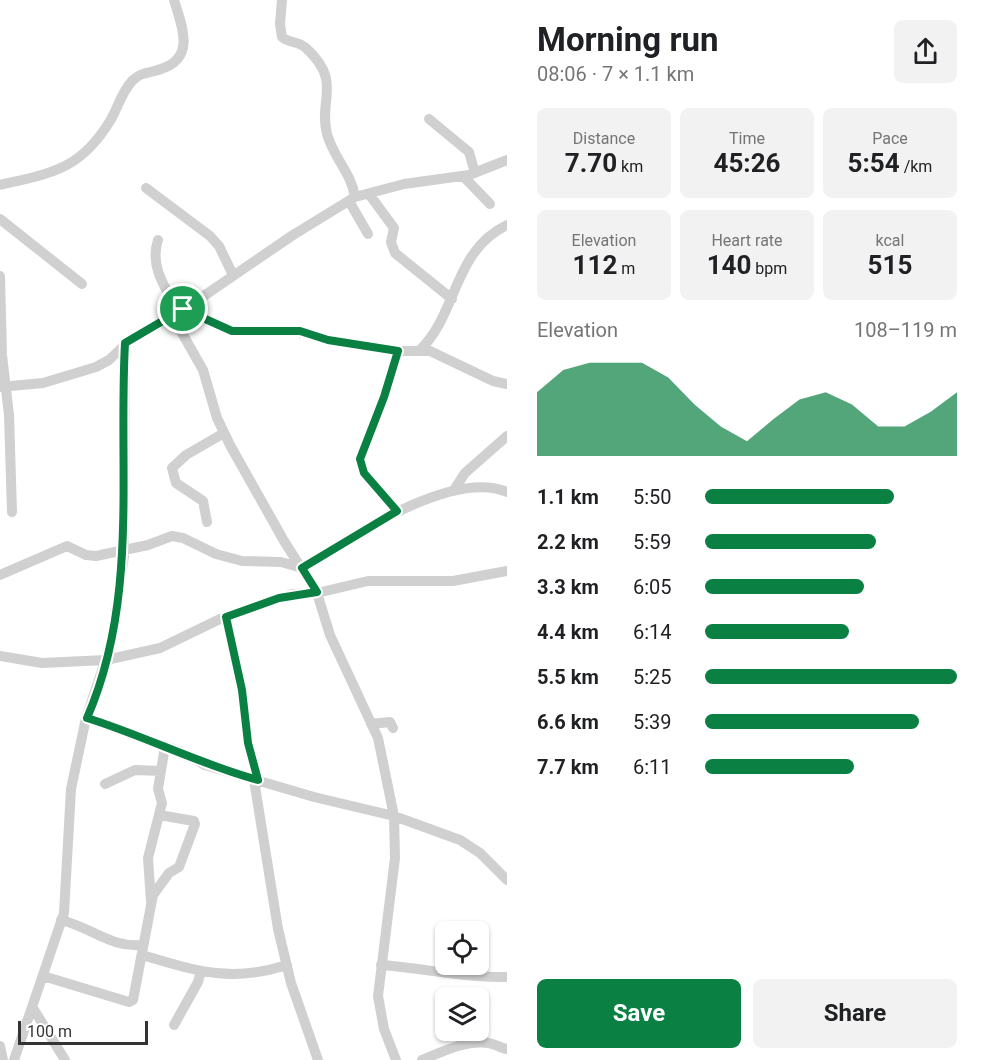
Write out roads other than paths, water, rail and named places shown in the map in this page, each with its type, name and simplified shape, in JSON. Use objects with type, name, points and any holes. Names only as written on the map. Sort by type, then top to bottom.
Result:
[{"type":"street","points":[[0,185],[60,169],[76,162],[90,149],[106,128],[132,81],[143,73],[171,65],[180,58],[185,47],[174,0]]},
{"type":"street","points":[[282,0],[282,37],[308,49],[320,64],[327,80],[329,90],[327,132],[349,175],[352,199],[368,234]]},
{"type":"street","points":[[429,119],[469,152],[475,173]]},
{"type":"street","points":[[2,386],[43,383],[96,367],[109,360],[125,343],[178,312],[352,199],[412,182],[475,173],[507,160]]},
{"type":"street","points":[[462,176],[490,204]]},
{"type":"street","points":[[146,188],[210,236],[219,246],[233,275]]},
{"type":"street","points":[[369,194],[394,228],[392,248],[395,253],[452,299]]},
{"type":"street","points":[[0,219],[82,284]]},
{"type":"street","points":[[420,350],[433,333],[452,299],[460,273],[491,236],[507,225]]},
{"type":"street","points":[[158,240],[154,255],[156,269],[178,312],[203,370],[224,433],[249,481],[317,592],[330,635],[381,751],[394,816],[394,884],[378,982],[380,1008],[396,1060]]},
{"type":"street","points":[[0,276],[2,386],[9,415],[12,512]]},
{"type":"street","points":[[178,312],[232,331],[300,331],[328,340],[398,351],[420,350],[442,355],[473,373],[507,384]]},
{"type":"street","points":[[14,1060],[62,920],[67,889],[71,789],[87,718],[106,660],[121,583],[124,548],[125,343]]},
{"type":"street","points":[[397,511],[364,473],[360,459],[384,397],[398,351]]},
{"type":"street","points":[[0,429],[9,415]]},
{"type":"street","points":[[207,522],[204,501],[176,483],[172,468],[186,455],[224,433]]},
{"type":"street","points":[[454,490],[465,472],[507,436]]},
{"type":"street","points":[[0,575],[37,561],[61,548],[70,546],[91,556],[148,545],[172,536],[183,538],[216,554],[242,561],[281,562],[302,568],[397,511],[454,490],[486,486],[507,492]]},
{"type":"street","points":[[0,656],[42,663],[79,664],[106,660],[160,648],[226,617],[279,598],[368,581],[453,581],[507,572]]},
{"type":"street","points":[[226,617],[242,690],[248,743],[256,780],[278,929],[287,965],[318,1060]]},
{"type":"street","points":[[87,718],[165,746],[205,765],[394,816],[460,840],[480,853],[507,880]]},
{"type":"street","points":[[370,724],[390,722],[393,728]]},
{"type":"street","points":[[151,902],[148,858],[162,803],[158,789],[165,746]]},
{"type":"street","points":[[105,784],[135,770],[161,771]]},
{"type":"street","points":[[43,976],[130,1002],[135,993],[151,902],[158,885],[179,867],[195,824],[194,821],[159,815]]},
{"type":"street","points":[[62,920],[86,927],[121,945],[143,950],[201,971],[240,975],[287,965]]},
{"type":"street","points":[[381,965],[414,967],[466,976],[507,977]]},
{"type":"street","points":[[174,1025],[198,982],[201,971]]},
{"type":"street","points":[[33,1008],[65,1060]]},
{"type":"street","points":[[422,1060],[458,1046],[471,1044],[487,1042],[507,1049]]},
{"type":"street","points":[[0,1046],[3,1060]]}]
